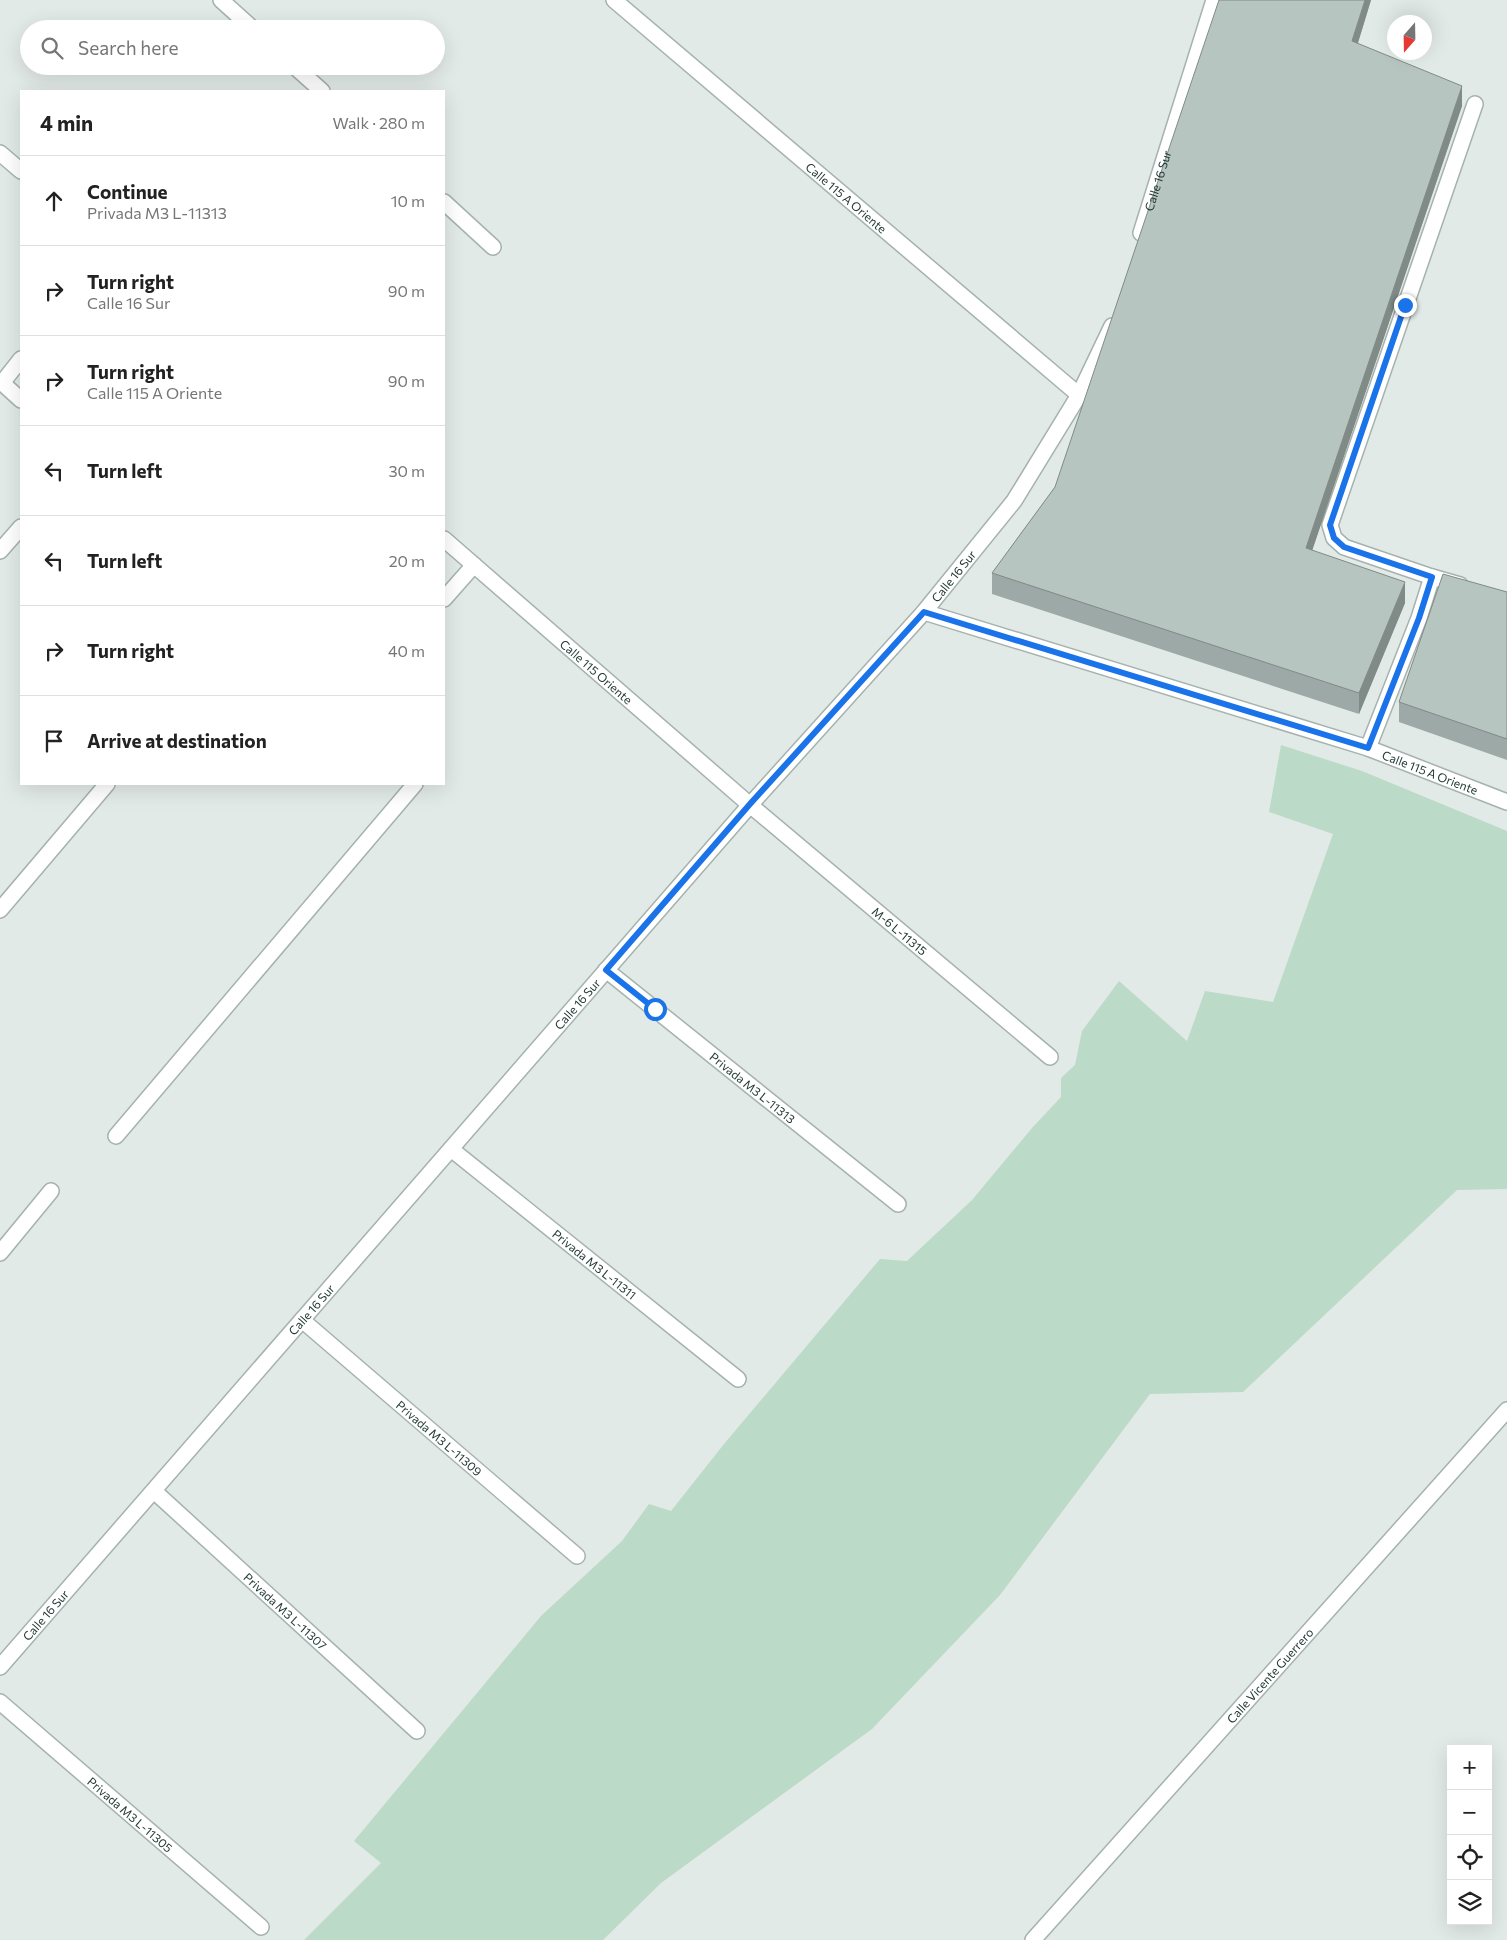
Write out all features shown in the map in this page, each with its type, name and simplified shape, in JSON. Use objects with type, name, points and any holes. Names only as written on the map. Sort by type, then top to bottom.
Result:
[{"type":"street","points":[[222,0],[243,20]]},
{"type":"street","name":"Calle 115 A Oriente","points":[[614,0],[1079,395]]},
{"type":"street","name":"Calle 16 Sur","points":[[1135,251],[1214,0]]},
{"type":"street","points":[[304,75],[321,90]]},
{"type":"street","points":[[1474,104],[1330,525],[1334,538],[1344,547],[1432,577],[1479,590]]},
{"type":"street","points":[[0,153],[20,170]]},
{"type":"street","points":[[445,203],[493,247]]},
{"type":"street","name":"Calle 16 Sur","points":[[0,1667],[750,804],[924,612],[1014,501],[1079,395],[1115,316]]},
{"type":"street","points":[[20,361],[1,382],[20,399]]},
{"type":"street","points":[[0,551],[20,528]]},
{"type":"street","name":"Calle 115 Oriente","points":[[445,540],[750,804]]},
{"type":"street","points":[[445,598],[474,565]]},
{"type":"street","points":[[1368,748],[1419,618],[1432,577]]},
{"type":"street","name":"Calle 115 A Oriente","points":[[924,612],[1368,748],[1507,802]]},
{"type":"street","points":[[0,910],[106,785]]},
{"type":"street","points":[[116,1136],[415,785]]},
{"type":"street","name":"M-6 L-11315","points":[[750,804],[1050,1057]]},
{"type":"street","name":"Privada M3 L-11313","points":[[606,970],[898,1204]]},
{"type":"street","name":"Privada M3 L-11311","points":[[451,1149],[738,1379]]},
{"type":"street","points":[[0,1253],[51,1191]]},
{"type":"street","name":"Privada M3 L-11309","points":[[302,1320],[577,1556]]},
{"type":"street","name":"Calle Vicente Guerrero","points":[[1033,1940],[1507,1410]]},
{"type":"street","name":"Privada M3 L-11307","points":[[154,1491],[416,1731]]},
{"type":"street","name":"Privada M3 L-11305","points":[[0,1702],[261,1927]]},
{"type":"green space","points":[[1281,745],[1362,771],[1507,831],[1507,1189],[1457,1190],[1243,1392],[1150,1394],[1000,1595],[872,1729],[661,1883],[603,1940],[304,1940],[381,1863],[354,1841],[541,1616],[622,1541],[649,1504],[671,1511],[724,1444],[880,1259],[907,1261],[972,1200],[1032,1128],[1061,1097],[1061,1078],[1075,1065],[1082,1031],[1119,981],[1187,1041],[1205,991],[1273,1002],[1333,834],[1269,812]]},
{"type":"building","points":[[1219,0],[1365,0],[1352,41],[1387,55],[1387,60],[1398,60],[1462,86],[1306,548],[1405,582],[1359,693],[992,573],[1055,487]]},
{"type":"building","points":[[1443,574],[1507,592],[1507,739],[1399,702]]},
{"type":"route","points":[[655,1009],[606,970],[750,804],[924,612],[1368,748],[1419,618],[1432,577],[1344,547],[1334,538],[1330,525],[1405,305]]}]
